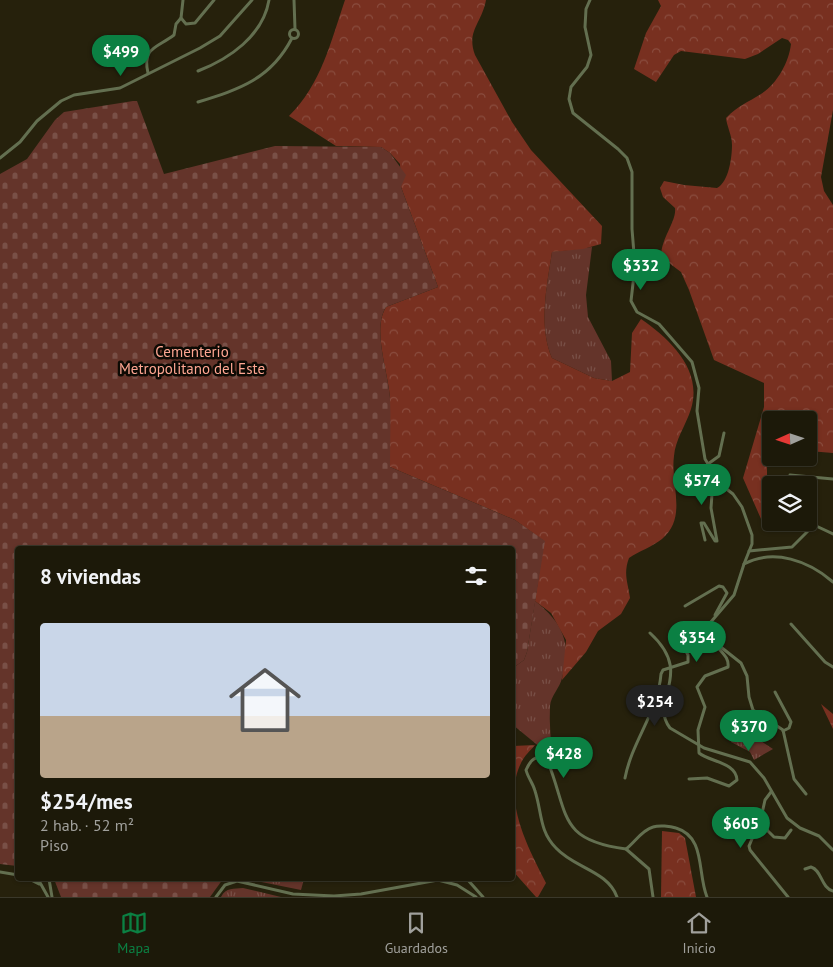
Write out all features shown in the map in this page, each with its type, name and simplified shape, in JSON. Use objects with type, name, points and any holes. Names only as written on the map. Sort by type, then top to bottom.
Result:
[{"type":"street","points":[[148,73],[145,61],[147,55],[154,47],[174,35],[176,24],[181,18],[183,0]]},
{"type":"street","points":[[181,18],[186,24],[195,23],[214,0]]},
{"type":"street","points":[[0,158],[20,142],[37,120],[61,101],[74,95],[120,88],[220,36],[252,0]]},
{"type":"street","points":[[198,71],[224,59],[252,35],[264,17],[269,0]]},
{"type":"street","points":[[198,102],[241,88],[270,69],[284,54],[292,38],[290,32],[295,29],[294,0]]},
{"type":"street","points":[[590,0],[586,9],[585,27],[591,56],[587,67],[571,87],[569,99],[573,112],[618,149],[626,158],[632,172],[632,229],[635,266],[630,301],[637,312],[659,324],[692,362],[699,388],[697,411],[708,464],[708,482],[712,494],[711,508],[717,541],[715,541],[704,523],[701,523],[704,540]]},
{"type":"street","points":[[708,464],[719,456],[724,432]]},
{"type":"street","points":[[708,464],[720,484],[733,494],[742,507],[752,535],[749,551],[734,595],[728,604],[715,615]]},
{"type":"street","points":[[790,475],[833,479]]},
{"type":"street","points":[[749,551],[792,547],[814,525],[833,534]]},
{"type":"street","points":[[744,564],[764,557],[789,559],[818,569],[833,582]]},
{"type":"street","points":[[685,606],[719,586],[723,587],[727,593],[710,623],[711,639],[729,663],[726,669],[705,676],[697,688],[705,707],[698,730],[697,744],[699,753],[728,766],[735,773],[737,780],[729,786],[708,778],[690,779]]},
{"type":"street","points":[[790,624],[825,662],[833,666]]},
{"type":"street","points":[[650,633],[663,644],[672,667],[665,708],[667,724],[674,732],[704,748],[750,762],[764,778],[787,818],[800,828],[819,836],[833,850]]},
{"type":"street","points":[[711,639],[741,663],[747,676],[749,697],[753,710],[782,728],[794,779],[806,794]]},
{"type":"street","points":[[625,778],[629,758],[652,712],[663,670],[688,662],[688,655],[681,642]]},
{"type":"street","points":[[775,692],[791,722],[789,728],[783,732]]},
{"type":"street","points":[[617,897],[609,882],[565,856],[547,837],[542,826],[534,788],[526,770],[529,762],[535,758],[542,756],[548,762],[567,820],[581,836],[604,846],[626,848],[649,869],[653,897]]},
{"type":"street","points":[[771,792],[765,800],[761,818],[750,841],[750,850],[788,897]]},
{"type":"street","points":[[761,818],[768,831],[774,837],[785,838],[791,830]]},
{"type":"street","points":[[626,848],[653,827],[673,827],[682,830],[694,840],[706,897]]},
{"type":"street","points":[[804,869],[810,867],[816,870],[826,887],[833,891]]},
{"type":"street","points":[[0,872],[15,874]]},
{"type":"street","points":[[39,881],[50,897]]},
{"type":"street","points":[[49,881],[50,897]]},
{"type":"street","points":[[216,897],[225,885],[237,881],[293,894],[334,896],[361,894],[432,881]]},
{"type":"street","points":[[442,881],[457,885],[476,897]]},
{"type":"street","points":[[468,881],[483,897]]},
{"type":"green space","points":[[345,0],[486,0],[473,33],[472,40],[475,55],[512,122],[531,150],[602,226],[601,244],[583,249],[552,252],[546,292],[545,333],[552,358],[594,378],[612,381],[630,372],[632,333],[641,319],[673,346],[688,369],[692,381],[691,409],[676,444],[674,456],[676,510],[674,521],[670,530],[662,539],[629,558],[626,574],[630,598],[621,614],[598,631],[586,652],[562,680],[566,640],[551,613],[535,601],[544,541],[515,520],[390,467],[390,398],[382,351],[380,327],[382,316],[386,307],[438,287],[401,187],[400,164],[390,153],[381,147],[336,146],[289,116],[309,91],[324,62]]},
{"type":"green space","points":[[658,0],[833,0],[833,110],[821,177],[824,191],[833,205],[833,453],[818,452],[818,411],[763,411],[764,383],[714,360],[681,272],[661,257],[663,243],[675,213],[675,208],[663,197],[660,188],[664,181],[717,188],[721,185],[729,169],[732,150],[726,118],[735,110],[767,90],[777,79],[788,58],[791,44],[788,40],[782,38],[758,54],[745,59],[681,51],[674,55],[656,82],[634,69],[646,33],[661,6]]},
{"type":"green space","name":"Cementerio Metropolitano del Este","points":[[137,101],[164,174],[275,146],[381,147],[390,153],[406,175],[401,187],[438,287],[386,307],[382,316],[380,327],[382,351],[390,398],[390,467],[515,520],[545,541],[527,652],[524,660],[515,667],[515,546],[15,546],[15,866],[0,864],[0,174],[27,159],[55,120],[64,112]]},
{"type":"green space","points":[[592,247],[586,295],[588,317],[611,361],[612,381],[594,378],[552,358],[545,333],[545,305],[552,252]]},
{"type":"green space","points":[[762,414],[762,466],[767,466],[767,476],[762,476],[762,521],[743,478]]},
{"type":"green space","points":[[535,601],[552,617],[563,635],[565,644],[565,666],[550,706],[552,757],[515,727],[515,667],[524,660]]},
{"type":"green space","points":[[821,704],[833,714],[833,729]]},
{"type":"green space","points":[[730,735],[741,738],[743,741],[752,741],[752,735],[773,749],[754,760],[750,752],[731,742]]},
{"type":"green space","points":[[535,745],[521,763],[515,786],[515,746]]},
{"type":"green space","points":[[515,801],[526,840],[546,883],[538,897],[515,873]]},
{"type":"green space","points":[[662,831],[679,833],[685,838],[696,897],[661,897]]},
{"type":"green space","points":[[55,881],[222,881],[210,897],[61,897]]},
{"type":"green space","points":[[257,881],[303,881],[301,890]]},
{"type":"green space","points":[[243,888],[281,897],[221,897],[228,890]]}]
